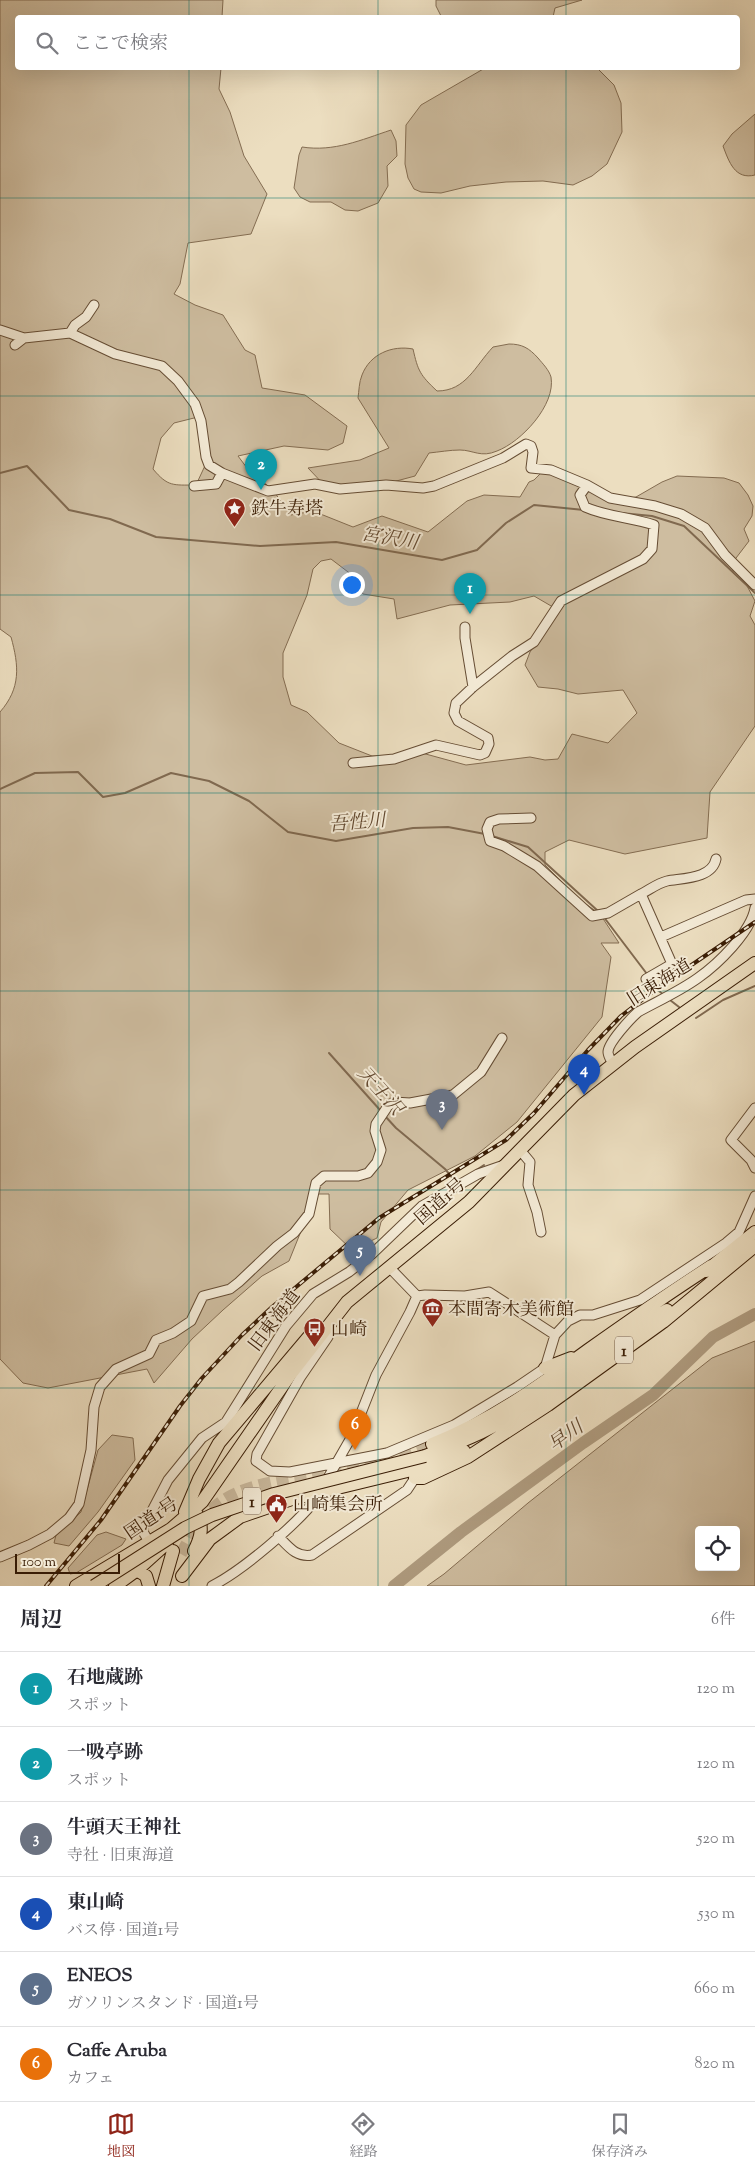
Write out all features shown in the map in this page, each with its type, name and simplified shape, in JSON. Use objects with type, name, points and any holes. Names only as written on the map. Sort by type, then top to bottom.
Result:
[{"type":"highway","name":"国道1号","points":[[76,1586],[171,1529],[211,1491],[290,1375],[347,1302],[469,1202],[574,1095],[613,1064],[755,963]]},
{"type":"highway","name":"1","points":[[642,1325],[670,1299],[755,1232]]},
{"type":"highway","name":"1","points":[[415,1476],[423,1478],[450,1466],[548,1405],[663,1322],[755,1246]]},
{"type":"highway","name":"1","points":[[94,1586],[184,1528],[212,1516],[274,1494],[425,1456],[488,1429],[522,1409],[743,1256]]},
{"type":"highway","name":"1","points":[[432,1444],[494,1416],[529,1394],[656,1302],[711,1266]]},
{"type":"highway","name":"1","points":[[179,1581],[200,1538],[200,1522],[190,1511],[198,1479],[219,1444],[315,1330],[347,1302]]},
{"type":"highway","name":"1","points":[[545,1368],[587,1351]]},
{"type":"highway","name":"1","points":[[179,1581],[210,1539],[240,1517],[292,1499],[424,1466],[498,1436]]},
{"type":"highway","name":"国道1号","points":[[115,1586],[156,1554],[182,1527],[190,1511]]},
{"type":"highway","points":[[164,1586],[176,1553]]},
{"type":"highway","points":[[137,1570],[146,1576],[149,1586]]},
{"type":"street","points":[[70,333],[75,325],[86,317],[94,305]]},
{"type":"street","points":[[0,330],[24,338],[70,333],[115,354],[162,366],[184,388],[194,404],[201,421],[206,457],[209,465],[222,473],[268,491],[315,484],[340,489],[386,485],[423,488],[434,486],[503,458],[526,444],[531,446],[533,452],[531,468],[552,470],[588,485],[610,498],[655,506],[681,514],[706,528],[725,555],[755,585]]},
{"type":"street","points":[[15,345],[24,338]]},
{"type":"street","points":[[194,486],[216,484],[222,473]]},
{"type":"street","points":[[353,763],[394,759],[436,746],[480,755],[485,753],[489,744],[488,738],[458,721],[454,713],[456,703],[512,656],[534,642],[561,602],[643,559],[652,549],[654,526],[640,520],[599,513],[585,507],[580,495],[588,485]]},
{"type":"street","points":[[465,627],[464,638],[473,687]]},
{"type":"street","points":[[531,818],[490,822],[487,829],[490,841],[504,846],[537,866],[592,916],[608,913],[666,881],[687,879],[708,871],[715,865],[716,859]]},
{"type":"street","points":[[642,894],[672,964],[646,979]]},
{"type":"street","points":[[661,937],[746,900],[755,899]]},
{"type":"street","name":"旧東海道","points":[[613,1064],[609,1056],[609,1048],[632,1017],[705,973],[740,937],[748,926],[755,908]]},
{"type":"street","points":[[0,1557],[50,1534],[69,1518],[79,1504],[91,1450],[94,1407],[100,1388],[116,1368],[149,1354],[156,1340],[173,1333],[191,1321],[203,1296],[209,1292],[220,1292],[239,1282],[277,1246],[294,1233],[308,1214],[316,1183],[324,1176],[358,1176],[368,1172],[377,1162],[381,1150],[375,1131],[376,1124],[388,1106],[394,1102],[410,1103],[453,1095],[481,1072],[502,1038]]},
{"type":"street","points":[[755,1108],[731,1140],[751,1160],[755,1168]]},
{"type":"street","points":[[520,1150],[530,1162],[528,1185],[541,1232]]},
{"type":"street","name":"旧東海道","points":[[156,1554],[142,1530],[168,1480],[202,1438],[226,1422],[286,1326],[313,1294],[349,1272],[372,1254],[422,1206],[478,1174],[504,1165]]},
{"type":"street","points":[[330,1323],[328,1337],[300,1378],[269,1430],[256,1458],[256,1461],[270,1471],[290,1472],[387,1453],[454,1425],[481,1410],[545,1368],[555,1335],[568,1321],[580,1315],[593,1315],[640,1300],[726,1243],[739,1232],[755,1196]]},
{"type":"street","points":[[389,1266],[417,1296]]},
{"type":"street","points":[[417,1296],[425,1294],[464,1296],[489,1292],[555,1335]]},
{"type":"street","points":[[329,1476],[352,1436],[376,1375],[417,1296]]},
{"type":"street","points":[[408,1444],[411,1454]]},
{"type":"street","points":[[278,1536],[296,1554],[312,1555],[407,1490],[415,1476]]},
{"type":"street","points":[[212,1586],[238,1569],[278,1536],[308,1510],[317,1498]]},
{"type":"shaded area","points":[[0,0],[223,0],[222,15],[15,15],[15,70],[221,70],[219,89],[230,112],[244,156],[267,194],[251,234],[188,243],[180,284],[174,294],[195,305],[223,315],[245,350],[255,355],[262,388],[305,395],[347,426],[343,443],[328,450],[284,446],[238,456],[250,472],[272,489],[291,515],[313,511],[353,527],[382,516],[428,532],[467,501],[484,495],[520,497],[529,482],[541,473],[556,475],[612,501],[636,497],[677,476],[724,478],[739,483],[753,506],[752,516],[744,529],[749,541],[733,562],[733,573],[746,584],[755,601],[750,616],[755,625],[755,726],[710,792],[707,838],[625,854],[569,840],[545,852],[545,865],[580,900],[600,914],[619,943],[601,943],[611,957],[602,1017],[517,1122],[475,1156],[408,1190],[381,1222],[377,1238],[352,1250],[330,1229],[329,1194],[316,1194],[289,1261],[262,1276],[223,1310],[192,1339],[154,1383],[147,1369],[48,1388],[23,1383],[0,1359],[0,712],[12,694],[15,685],[17,667],[11,637],[0,629]],"holes":[[[198,417],[209,457],[196,485],[172,484],[163,479],[153,469],[161,438],[174,423]],[[331,559],[352,575],[363,594],[394,599],[397,619],[450,605],[510,602],[534,596],[558,610],[530,652],[525,665],[538,687],[578,694],[623,690],[637,713],[608,743],[572,734],[558,759],[545,760],[530,757],[466,765],[422,753],[392,757],[372,756],[339,743],[307,712],[291,705],[283,677],[283,653],[307,595],[313,569],[321,561]]]},
{"type":"shaded area","points":[[436,0],[582,0],[555,8],[553,15],[440,15],[436,6]]},
{"type":"shaded area","points":[[482,70],[599,70],[614,85],[621,103],[622,132],[607,164],[592,176],[573,185],[543,181],[506,182],[470,186],[441,193],[421,192],[414,189],[408,178],[405,164],[406,125],[421,105]]},
{"type":"shaded area","points":[[755,114],[755,175],[748,176],[742,175],[730,164],[723,146],[732,134]]},
{"type":"shaded area","points":[[391,130],[396,141],[397,156],[387,166],[388,186],[378,203],[358,211],[345,210],[331,202],[310,202],[300,197],[294,188],[302,147],[325,148],[336,146]]},
{"type":"shaded area","points":[[509,344],[528,349],[546,367],[551,377],[548,399],[542,410],[535,421],[516,440],[497,451],[486,454],[465,450],[429,453],[415,476],[374,487],[328,489],[308,468],[360,460],[389,448],[358,398],[362,375],[376,356],[397,348],[413,349],[420,372],[437,391],[447,390],[463,382],[493,347]]},
{"type":"shaded area","points":[[755,1341],[755,1586],[427,1586],[444,1574],[528,1503],[712,1358]]},
{"type":"shaded area","points":[[112,1435],[133,1438],[135,1460],[98,1512],[69,1546],[54,1543],[56,1535],[81,1512],[98,1450]]},
{"type":"shaded area","points":[[106,1532],[126,1539],[122,1545],[76,1573],[70,1574],[68,1568],[97,1535]]},
{"type":"waterway","name":"宮沢川","points":[[0,473],[27,466],[69,510],[110,519],[156,537],[260,546],[336,542],[442,560],[477,550],[506,523],[534,505],[584,510]]},
{"type":"waterway","name":"宮沢川","points":[[621,513],[652,516],[684,526],[755,593]]},
{"type":"waterway","name":"吾性川","points":[[0,789],[35,773],[78,772],[103,797],[125,793],[171,773],[209,781],[249,801],[288,832],[336,841],[413,828],[448,827],[485,834]]},
{"type":"waterway","name":"吾性川","points":[[492,836],[528,847],[598,911]]},
{"type":"waterway","name":"吾性川","points":[[603,916],[647,974]]},
{"type":"waterway","name":"吾性川","points":[[651,980],[654,987],[664,995]]},
{"type":"waterway","name":"吾性川","points":[[696,1018],[723,1000],[755,986]]},
{"type":"waterway","name":"吾性川","points":[[670,1000],[679,1007]]},
{"type":"waterway","name":"天王沢","points":[[329,1053],[380,1110]]},
{"type":"waterway","name":"天王沢","points":[[385,1116],[396,1128],[445,1169],[456,1182]]},
{"type":"waterway","name":"天王沢","points":[[475,1171],[484,1165]]},
{"type":"waterway","name":"早川","points":[[394,1586],[461,1532],[583,1443],[653,1395],[713,1337],[755,1314]]},
{"type":"tunnel","points":[[181,1554],[193,1533],[208,1513],[233,1495],[261,1485],[363,1465],[432,1444]]},
{"type":"railway","points":[[46,1586],[101,1520],[180,1406],[202,1378],[242,1335],[272,1307],[379,1218],[506,1140],[534,1113],[588,1050],[621,1016],[659,987],[755,922]]},
{"type":"place","name":"一吸亭跡","points":[[261,490]]},
{"type":"place","name":"鉄牛寿塔","points":[[235,527]]},
{"type":"place","name":"石地蔵跡","points":[[470,614]]},
{"type":"place","name":"東山崎","points":[[584,1095]]},
{"type":"place","name":"牛頭天王神社","points":[[442,1130]]},
{"type":"place","name":"ENEOS","points":[[360,1276]]},
{"type":"place","name":"本間寄木美術館","points":[[432,1328]]},
{"type":"place","name":"山崎","points":[[315,1348]]},
{"type":"place","name":"Caffe Aruba","points":[[355,1450]]},
{"type":"place","name":"山崎集会所","points":[[277,1523]]}]
